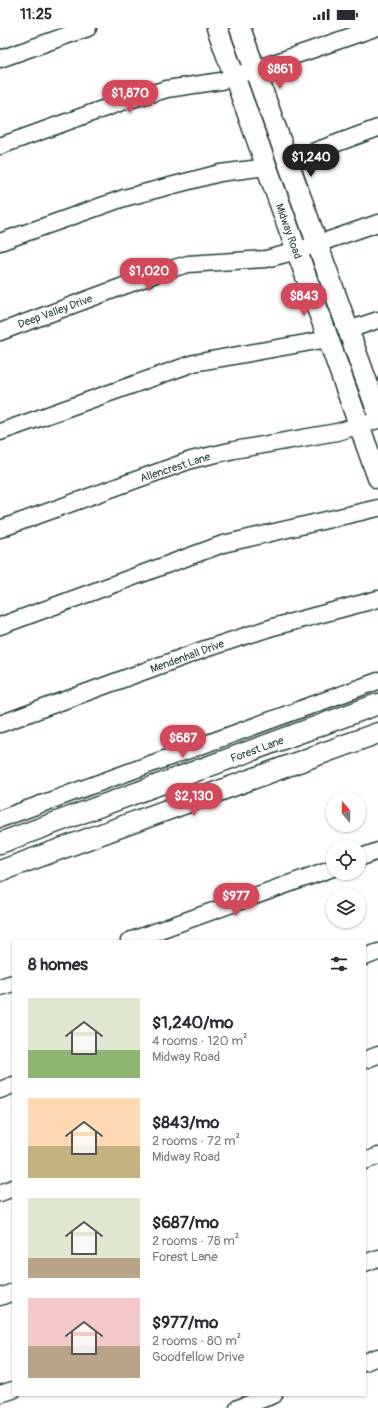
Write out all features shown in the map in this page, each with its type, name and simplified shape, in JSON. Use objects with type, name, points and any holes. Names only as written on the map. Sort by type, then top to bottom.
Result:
[{"type":"main road","name":"Midway Road","points":[[217,28],[378,478]]},
{"type":"main road","name":"Midway Road","points":[[240,28],[378,413]]},
{"type":"main road","name":"Forest Lane","points":[[0,843],[378,704]]},
{"type":"main road","points":[[0,871],[378,733]]},
{"type":"street","points":[[0,59],[88,28]]},
{"type":"street","points":[[0,146],[129,100],[167,89],[213,83],[234,77],[375,28]]},
{"type":"street","points":[[288,161],[378,128]]},
{"type":"street","points":[[0,242],[124,198],[220,173],[267,167]]},
{"type":"street","name":"Deep Valley Drive","points":[[0,332],[164,271],[188,264],[250,261],[297,251],[378,223]]},
{"type":"street","points":[[348,330],[378,320]]},
{"type":"street","points":[[0,432],[194,363],[328,338]]},
{"type":"street","name":"Allencrest Lane","points":[[0,529],[191,460],[234,450],[337,432],[378,420]]},
{"type":"street","points":[[0,626],[223,544],[378,508]]},
{"type":"street","name":"Mendenhall Drive","points":[[0,724],[205,649],[273,627],[378,599]]},
{"type":"street","points":[[0,819],[378,681]]},
{"type":"street","points":[[366,855],[378,851]]},
{"type":"street","points":[[132,940],[326,871]]},
{"type":"street","points":[[366,957],[378,952]]},
{"type":"street","points":[[0,987],[12,982]]},
{"type":"street","points":[[366,1060],[378,1055]]},
{"type":"street","points":[[0,1090],[12,1085]]},
{"type":"street","points":[[366,1161],[378,1156]]},
{"type":"street","points":[[0,1192],[12,1188]]},
{"type":"street","points":[[366,1263],[378,1258]]},
{"type":"street","points":[[0,1297],[12,1292]]},
{"type":"street","points":[[366,1362],[378,1358]]},
{"type":"street","points":[[0,1394],[12,1390]]},
{"type":"street","points":[[238,1408],[271,1396]]}]
